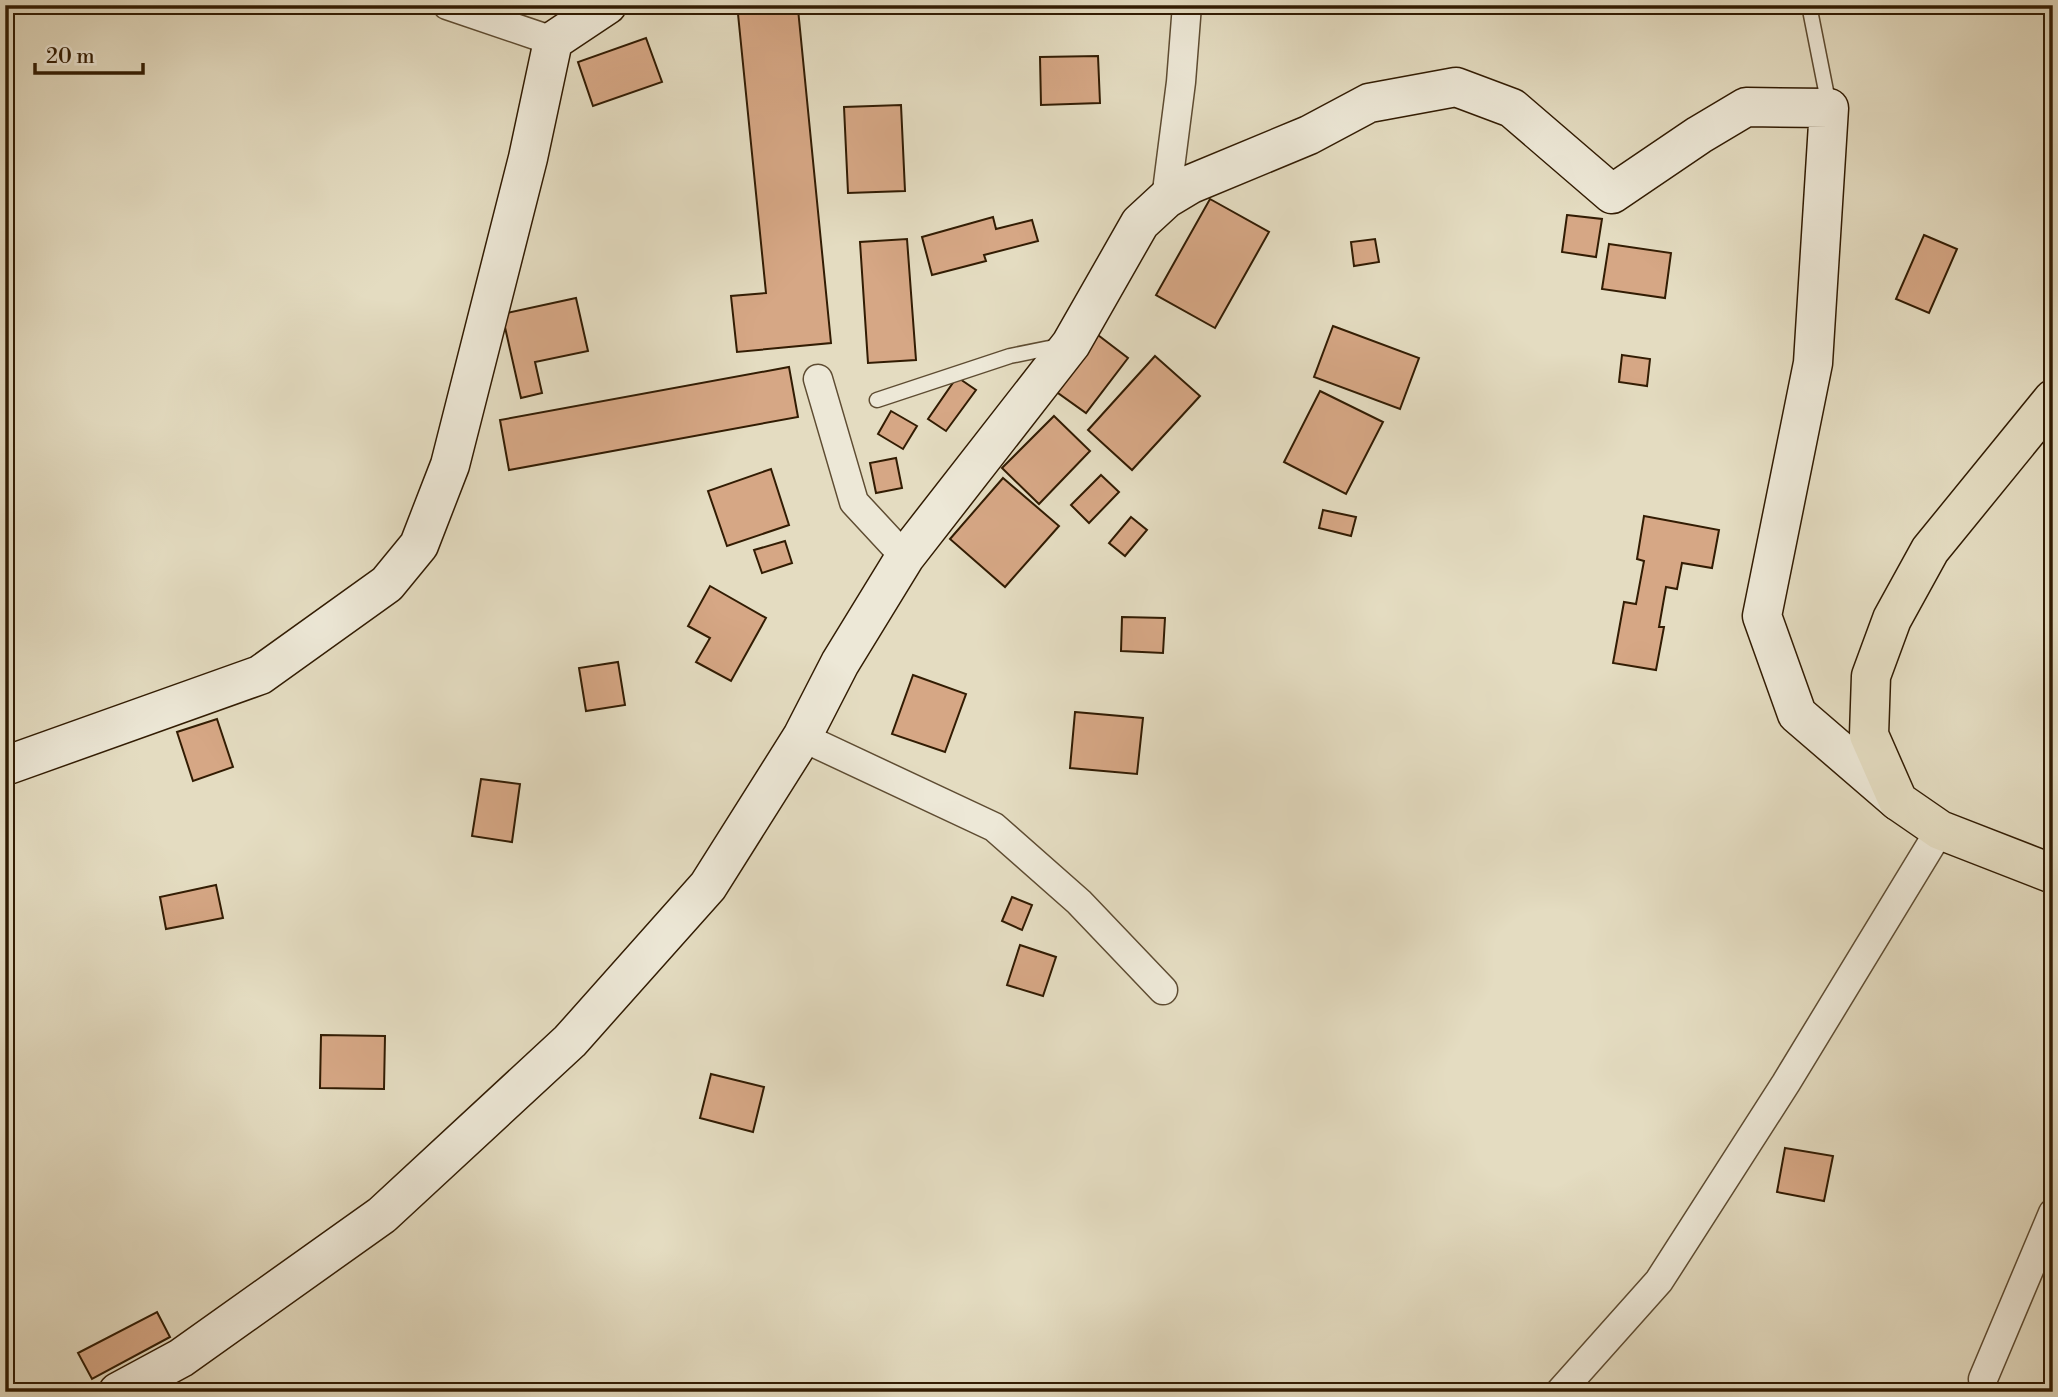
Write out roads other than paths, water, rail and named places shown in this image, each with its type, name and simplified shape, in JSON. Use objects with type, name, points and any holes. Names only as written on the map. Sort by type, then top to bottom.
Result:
[{"type":"main road","points":[[5,766],[260,676],[387,584],[419,545],[450,465],[528,158],[553,41],[607,5]]},
{"type":"main road","points":[[118,1392],[181,1358],[382,1215],[570,1041],[708,886],[802,737],[840,663],[905,557],[1071,344],[1140,223],[1166,199],[1191,184],[1309,135],[1369,103],[1456,87],[1512,108],[1612,194],[1699,135],[1746,107],[1829,108],[1813,363],[1762,615],[1797,713],[1898,801],[1940,830],[2053,874]]},
{"type":"main road","points":[[1898,801],[1869,735],[1871,676],[1892,619],[1930,550],[2053,399]]},
{"type":"street","points":[[447,5],[553,41]]},
{"type":"street","points":[[1166,199],[1181,82],[1187,5]]},
{"type":"street","points":[[818,379],[854,502],[905,557]]},
{"type":"street","points":[[802,737],[994,827],[1079,902],[1163,990]]},
{"type":"street","points":[[1560,1392],[1659,1281],[1786,1083],[1940,830]]},
{"type":"street","points":[[1983,1379],[2053,1213]]},
{"type":"lane","points":[[1809,5],[1829,108]]},
{"type":"lane","points":[[877,400],[1010,356],[1071,344]]}]
